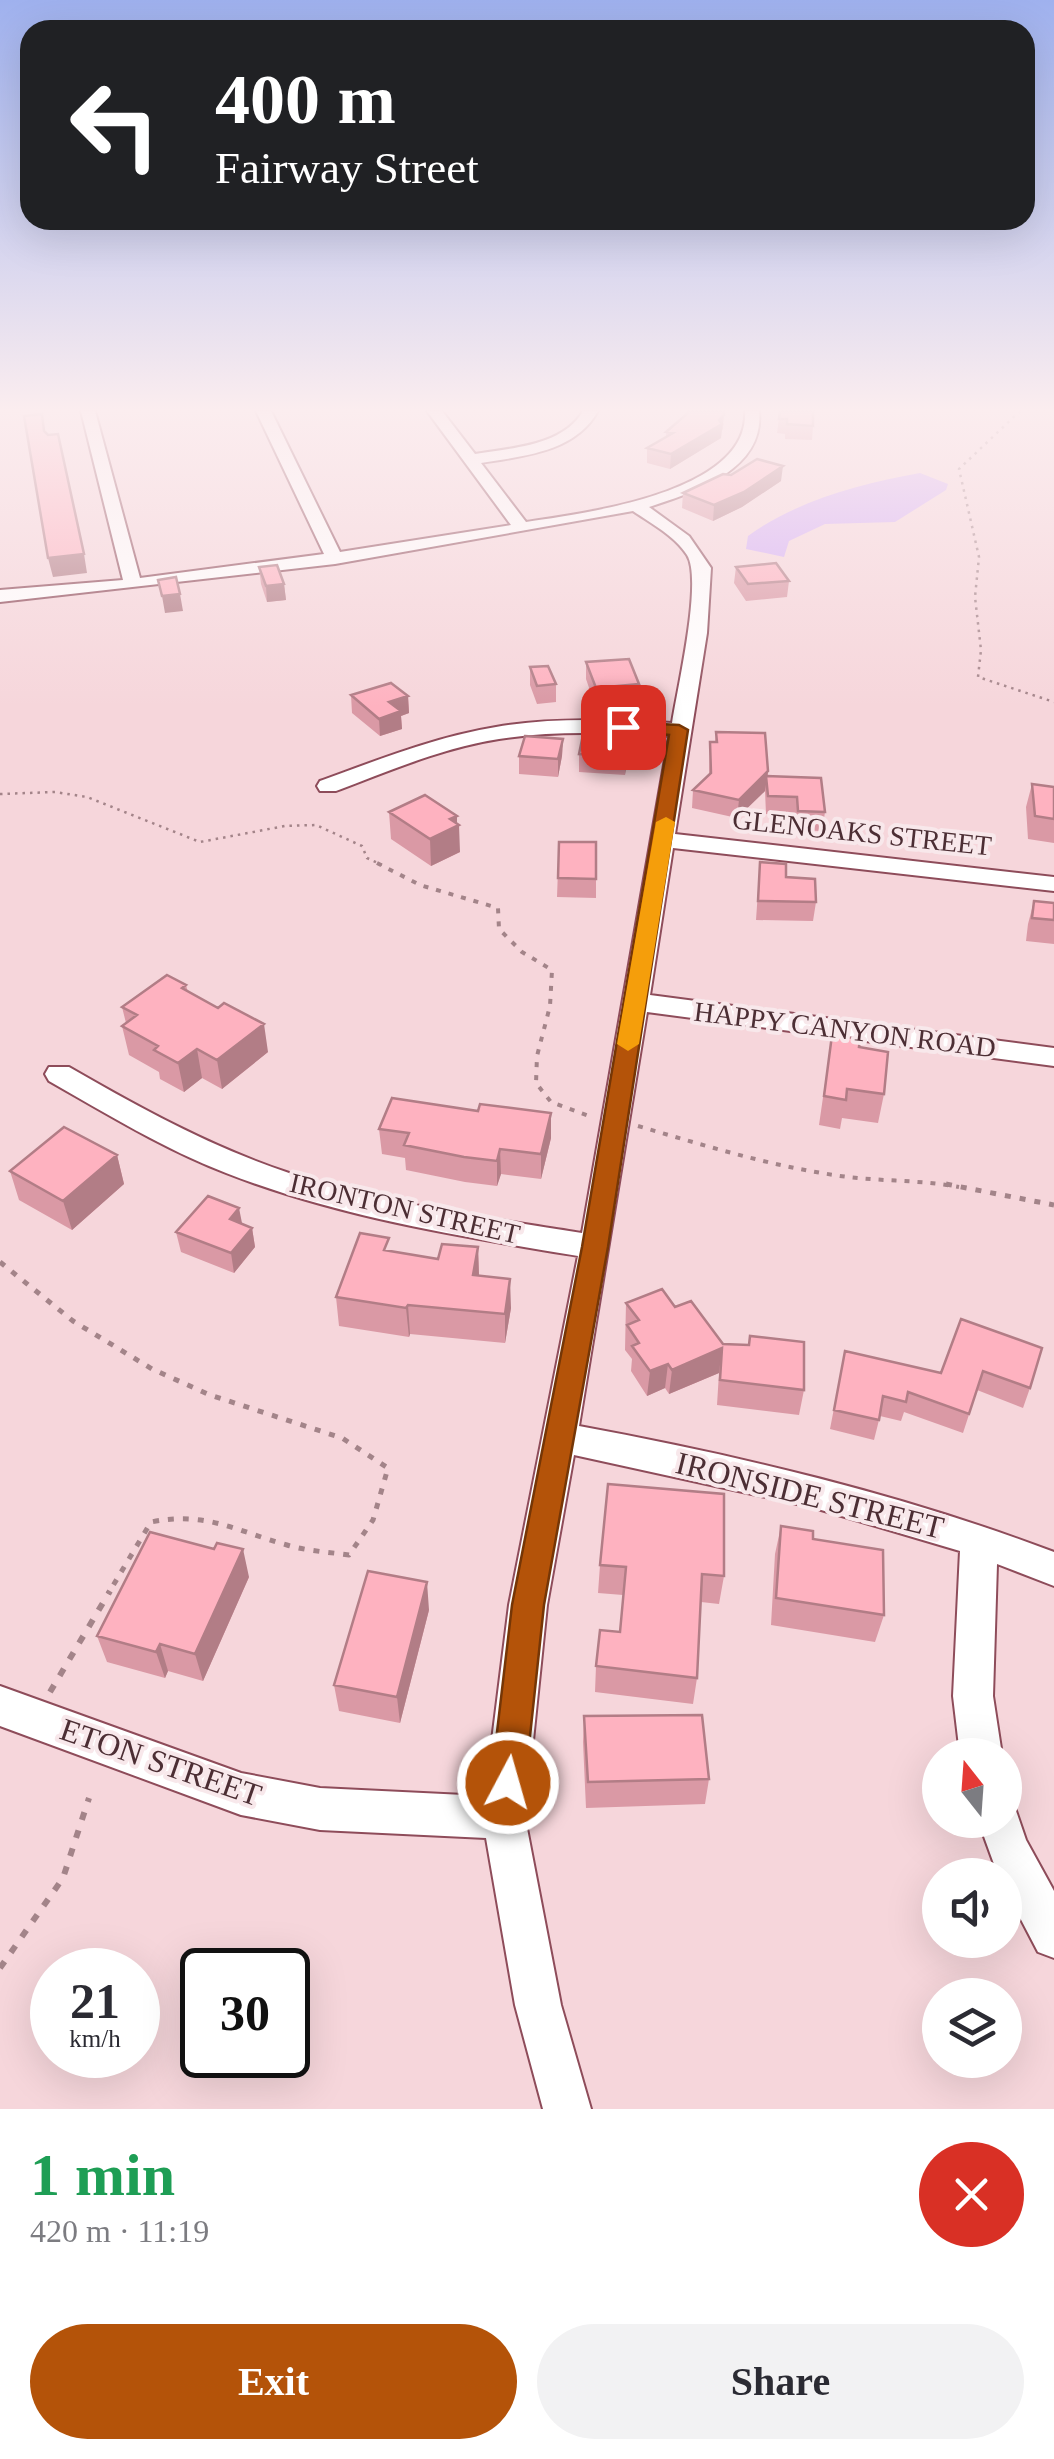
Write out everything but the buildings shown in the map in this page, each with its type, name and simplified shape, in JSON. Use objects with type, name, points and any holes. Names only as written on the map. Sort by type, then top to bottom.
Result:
[{"type":"street","points":[[114,509],[133,584]]},
{"type":"street","points":[[312,509],[336,558]]},
{"type":"street","points":[[508,509],[522,528]]},
{"type":"street","points":[[0,596],[133,584],[336,558],[617,509]]},
{"type":"street","points":[[567,2109],[538,2004],[504,1818],[528,1605],[595,1247],[603,1118],[637,1002],[696,633],[702,568],[681,538],[640,509]]},
{"type":"street","points":[[328,786],[454,742],[496,733],[596,726],[679,730]]},
{"type":"street","name":"GLENOAKS STREET","points":[[663,840],[1054,884]]},
{"type":"street","name":"HAPPY CANYON ROAD","points":[[637,1002],[1054,1057]]},
{"type":"street","name":"IRONTON STREET","points":[[59,1074],[154,1128],[238,1166],[313,1190],[482,1228],[595,1247]]},
{"type":"street","name":"IRONSIDE STREET","points":[[562,1438],[854,1501],[979,1539],[1054,1570]]},
{"type":"street","points":[[979,1539],[973,1696],[979,1738]]},
{"type":"street","name":"ETON STREET","points":[[0,1706],[241,1794],[320,1809],[504,1818]]},
{"type":"street","points":[[1004,1838],[1054,1936]]},
{"type":"path","points":[[968,509],[979,557],[975,597],[981,650],[978,677],[1054,702]]},
{"type":"path","points":[[0,794],[56,792],[87,796],[200,842],[286,826],[316,825],[362,846],[366,858],[420,885],[498,908],[499,929],[522,952],[552,970],[548,1017],[532,1070],[535,1086],[553,1104],[678,1134],[756,1160],[838,1176],[930,1181],[1054,1204]]},
{"type":"path","points":[[0,1262],[24,1277],[60,1311],[184,1384],[331,1430],[372,1453],[388,1468],[373,1520],[350,1555],[287,1546],[218,1518],[176,1515],[151,1522],[50,1692]]},
{"type":"path","points":[[0,1968],[63,1878],[89,1798]]},
{"type":"shaded area","points":[[795,509],[915,509],[895,522],[825,524],[789,541],[784,557],[746,549],[748,536]]},
{"type":"slow traffic","points":[[628,1044],[666,822]]},
{"type":"route","points":[[508,1783],[528,1605],[595,1247],[679,730],[623,727]]}]
